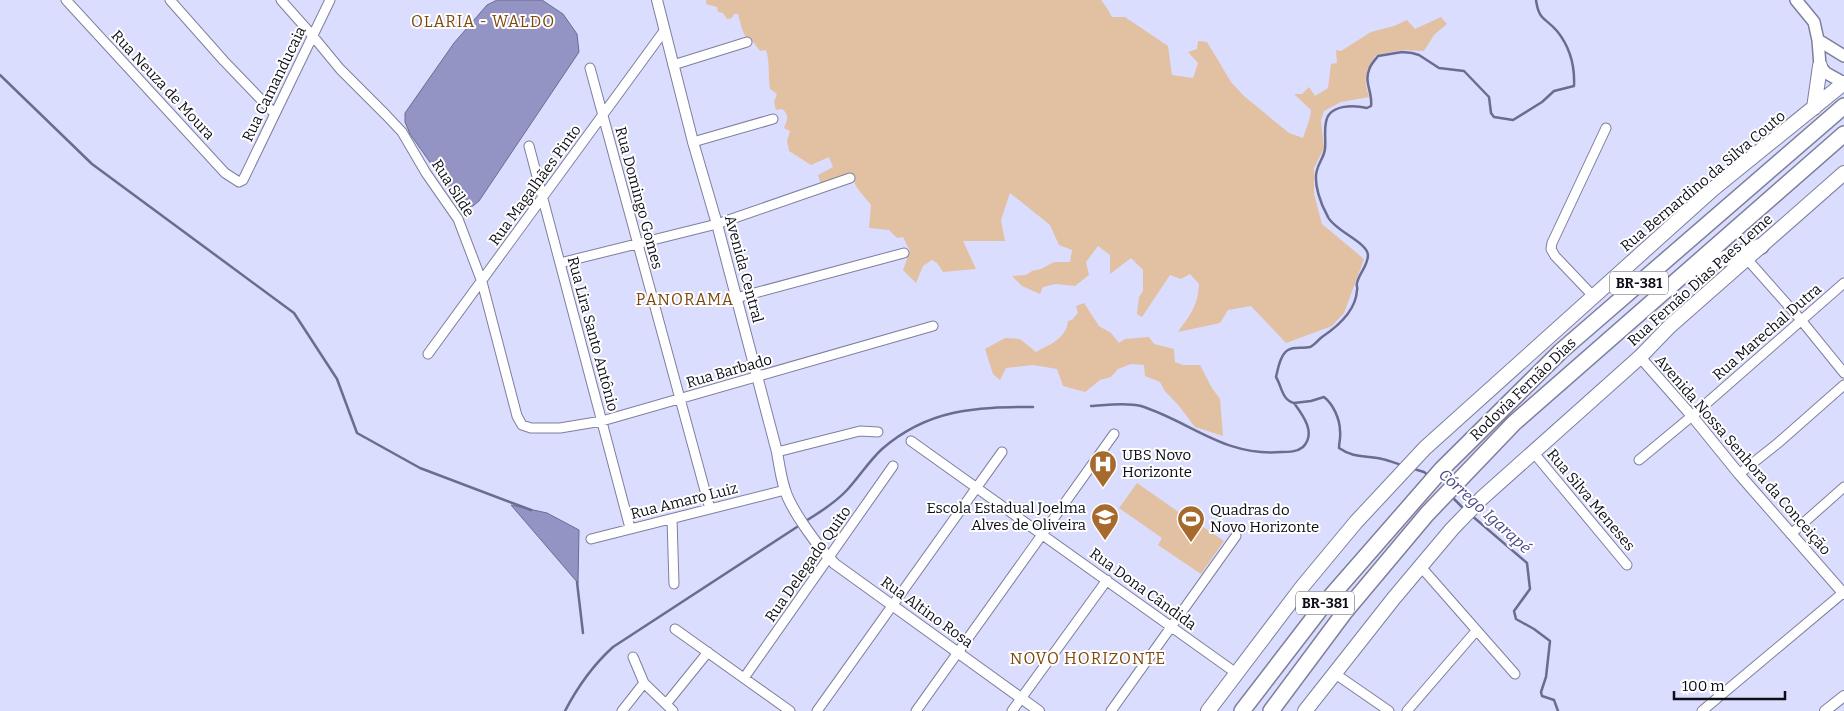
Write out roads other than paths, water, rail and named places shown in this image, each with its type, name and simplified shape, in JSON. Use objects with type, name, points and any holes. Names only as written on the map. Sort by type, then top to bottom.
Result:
[{"type":"highway","name":"Rodovia Fernão Dias","points":[[1242,711],[1324,603],[1442,469],[1561,351],[1844,106]]},
{"type":"highway","name":"Rodovia Fernão Dias","points":[[1270,711],[1344,613],[1428,514],[1514,423],[1844,134]]},
{"type":"highway","points":[[1624,325],[1709,264],[1760,246]]},
{"type":"main road","points":[[1796,0],[1814,22],[1818,40],[1820,66],[1814,108]]},
{"type":"main road","points":[[1818,40],[1844,56]]},
{"type":"main road","points":[[1820,66],[1826,73],[1844,83]]},
{"type":"main road","name":"Rua Bernardino da Silva Couto","points":[[1208,711],[1302,587],[1384,491],[1426,448],[1713,189],[1844,83]]},
{"type":"main road","name":"Rua Fernão Dias Paes Leme","points":[[1304,711],[1376,619],[1452,529],[1482,498],[1640,357],[1670,326],[1844,173]]},
{"type":"street","name":"Rua Neuza de Moura","points":[[66,0],[226,174],[236,181],[241,182],[243,180]]},
{"type":"street","points":[[170,0],[224,61],[275,114]]},
{"type":"street","name":"Rua Silde","points":[[281,0],[340,69],[402,132],[426,173],[458,219],[482,282],[517,416],[522,425],[531,428]]},
{"type":"street","name":"Rua Camanducaia","points":[[243,180],[330,0]]},
{"type":"street","name":"Avenida Central","points":[[657,0],[693,142],[717,224],[777,452],[785,490],[797,514],[807,528]]},
{"type":"street","name":"Rua Magalhães Pinto","points":[[428,354],[664,31]]},
{"type":"street","points":[[673,65],[747,42]]},
{"type":"street","name":"Rua Domingo Gomes","points":[[590,68],[710,509]]},
{"type":"street","points":[[693,142],[773,119]]},
{"type":"street","points":[[1594,296],[1555,256],[1552,243],[1606,128]]},
{"type":"street","name":"Rua Lira Santo Antônio","points":[[529,146],[630,528]]},
{"type":"street","points":[[560,263],[717,224],[850,178]]},
{"type":"street","points":[[736,298],[904,253]]},
{"type":"street","points":[[1747,259],[1801,320],[1844,373]]},
{"type":"street","name":"Rua Marechal Dutra","points":[[1639,460],[1844,283]]},
{"type":"street","name":"Rua Barbado","points":[[531,428],[560,428],[602,421],[933,326]]},
{"type":"street","name":"Avenida Nossa Senhora da Conceição","points":[[1640,357],[1692,416],[1739,474],[1844,593]]},
{"type":"street","points":[[1739,474],[1778,443],[1844,385]]},
{"type":"street","points":[[777,452],[860,431],[878,432]]},
{"type":"street","points":[[916,711],[1114,434]]},
{"type":"street","name":"Rua Dona Cândida","points":[[911,441],[1236,673]]},
{"type":"street","points":[[817,711],[1002,452]]},
{"type":"street","name":"Rua Silva Meneses","points":[[1533,452],[1627,565]]},
{"type":"street","name":"Rua Delegado Quito","points":[[744,678],[893,466]]},
{"type":"street","points":[[1791,534],[1844,487]]},
{"type":"street","name":"Rua Amaro Luiz","points":[[591,539],[785,490]]},
{"type":"street","points":[[672,519],[674,584]]},
{"type":"street","name":"Rua Altino Rosa","points":[[807,528],[829,558],[1038,711]]},
{"type":"street","points":[[1110,711],[1236,536]]},
{"type":"street","points":[[1421,567],[1515,674]]},
{"type":"street","points":[[1012,711],[1106,580]]},
{"type":"street","points":[[1704,710],[1844,593]]},
{"type":"street","points":[[675,629],[790,711]]},
{"type":"street","points":[[1408,711],[1476,631]]},
{"type":"street","points":[[633,657],[644,683],[670,708],[708,652]]},
{"type":"street","points":[[1334,673],[1389,711]]},
{"type":"street","points":[[622,711],[644,683]]},
{"type":"street","points":[[1824,711],[1844,696]]},
{"type":"water","points":[[497,0],[542,0],[563,14],[577,34],[579,52],[479,201],[473,206],[465,207],[451,192],[410,134],[405,122],[405,113],[454,43],[487,5]]},
{"type":"water","points":[[511,505],[547,513],[579,530],[578,583]]},
{"type":"waterway","points":[[1091,406],[1123,404],[1141,406],[1225,444],[1243,449],[1261,452],[1287,452],[1301,449],[1309,436],[1307,424],[1294,403],[1285,396],[1276,377],[1280,362],[1285,352],[1293,348],[1312,346],[1345,318],[1356,298],[1358,279],[1367,263],[1368,255],[1366,250],[1357,241],[1332,222],[1325,212],[1318,194],[1316,175],[1324,152],[1325,125],[1328,116],[1343,107],[1356,106],[1367,108],[1371,106],[1367,79],[1370,66],[1378,56],[1402,52],[1419,55],[1439,68],[1464,71],[1489,97],[1491,113],[1494,117],[1513,120],[1542,102],[1554,91],[1574,86],[1574,71],[1568,50],[1562,37],[1539,12],[1536,0]]},
{"type":"waterway","points":[[0,75],[92,164],[294,313],[337,379],[357,433],[420,468],[531,510]]},
{"type":"waterway","name":"Córrego Igarapé","points":[[1294,403],[1324,397],[1333,408],[1339,422],[1339,448],[1355,455],[1384,459],[1401,465]]},
{"type":"waterway","points":[[804,522],[843,494],[882,449],[899,436],[917,426],[953,413],[991,408],[1033,407]]},
{"type":"waterway","name":"Córrego Igarapé","points":[[1414,469],[1424,472],[1429,476]]},
{"type":"waterway","name":"Córrego Igarapé","points":[[1451,496],[1465,510]]},
{"type":"waterway","name":"Córrego Igarapé","points":[[1471,515],[1527,563],[1530,589],[1514,611],[1516,619],[1550,641],[1546,677],[1541,692],[1542,696],[1554,700],[1558,711]]},
{"type":"waterway","points":[[565,711],[586,677],[613,647],[800,525]]},
{"type":"waterway","points":[[577,582],[583,633]]},
{"type":"place","name":"UBS Novo Horizonte","points":[[1103,488]]},
{"type":"place","name":"Escola Estadual Joelma Alves de Oliveira","points":[[1105,541]]},
{"type":"place","name":"Quadras do Novo Horizonte","points":[[1191,543]]},
{"type":"district","name":"OLARIA - WALDO","points":[[483,21]]},
{"type":"district","name":"PANORAMA","points":[[685,299]]},
{"type":"district","name":"NOVO HORIZONTE","points":[[1088,658]]}]
